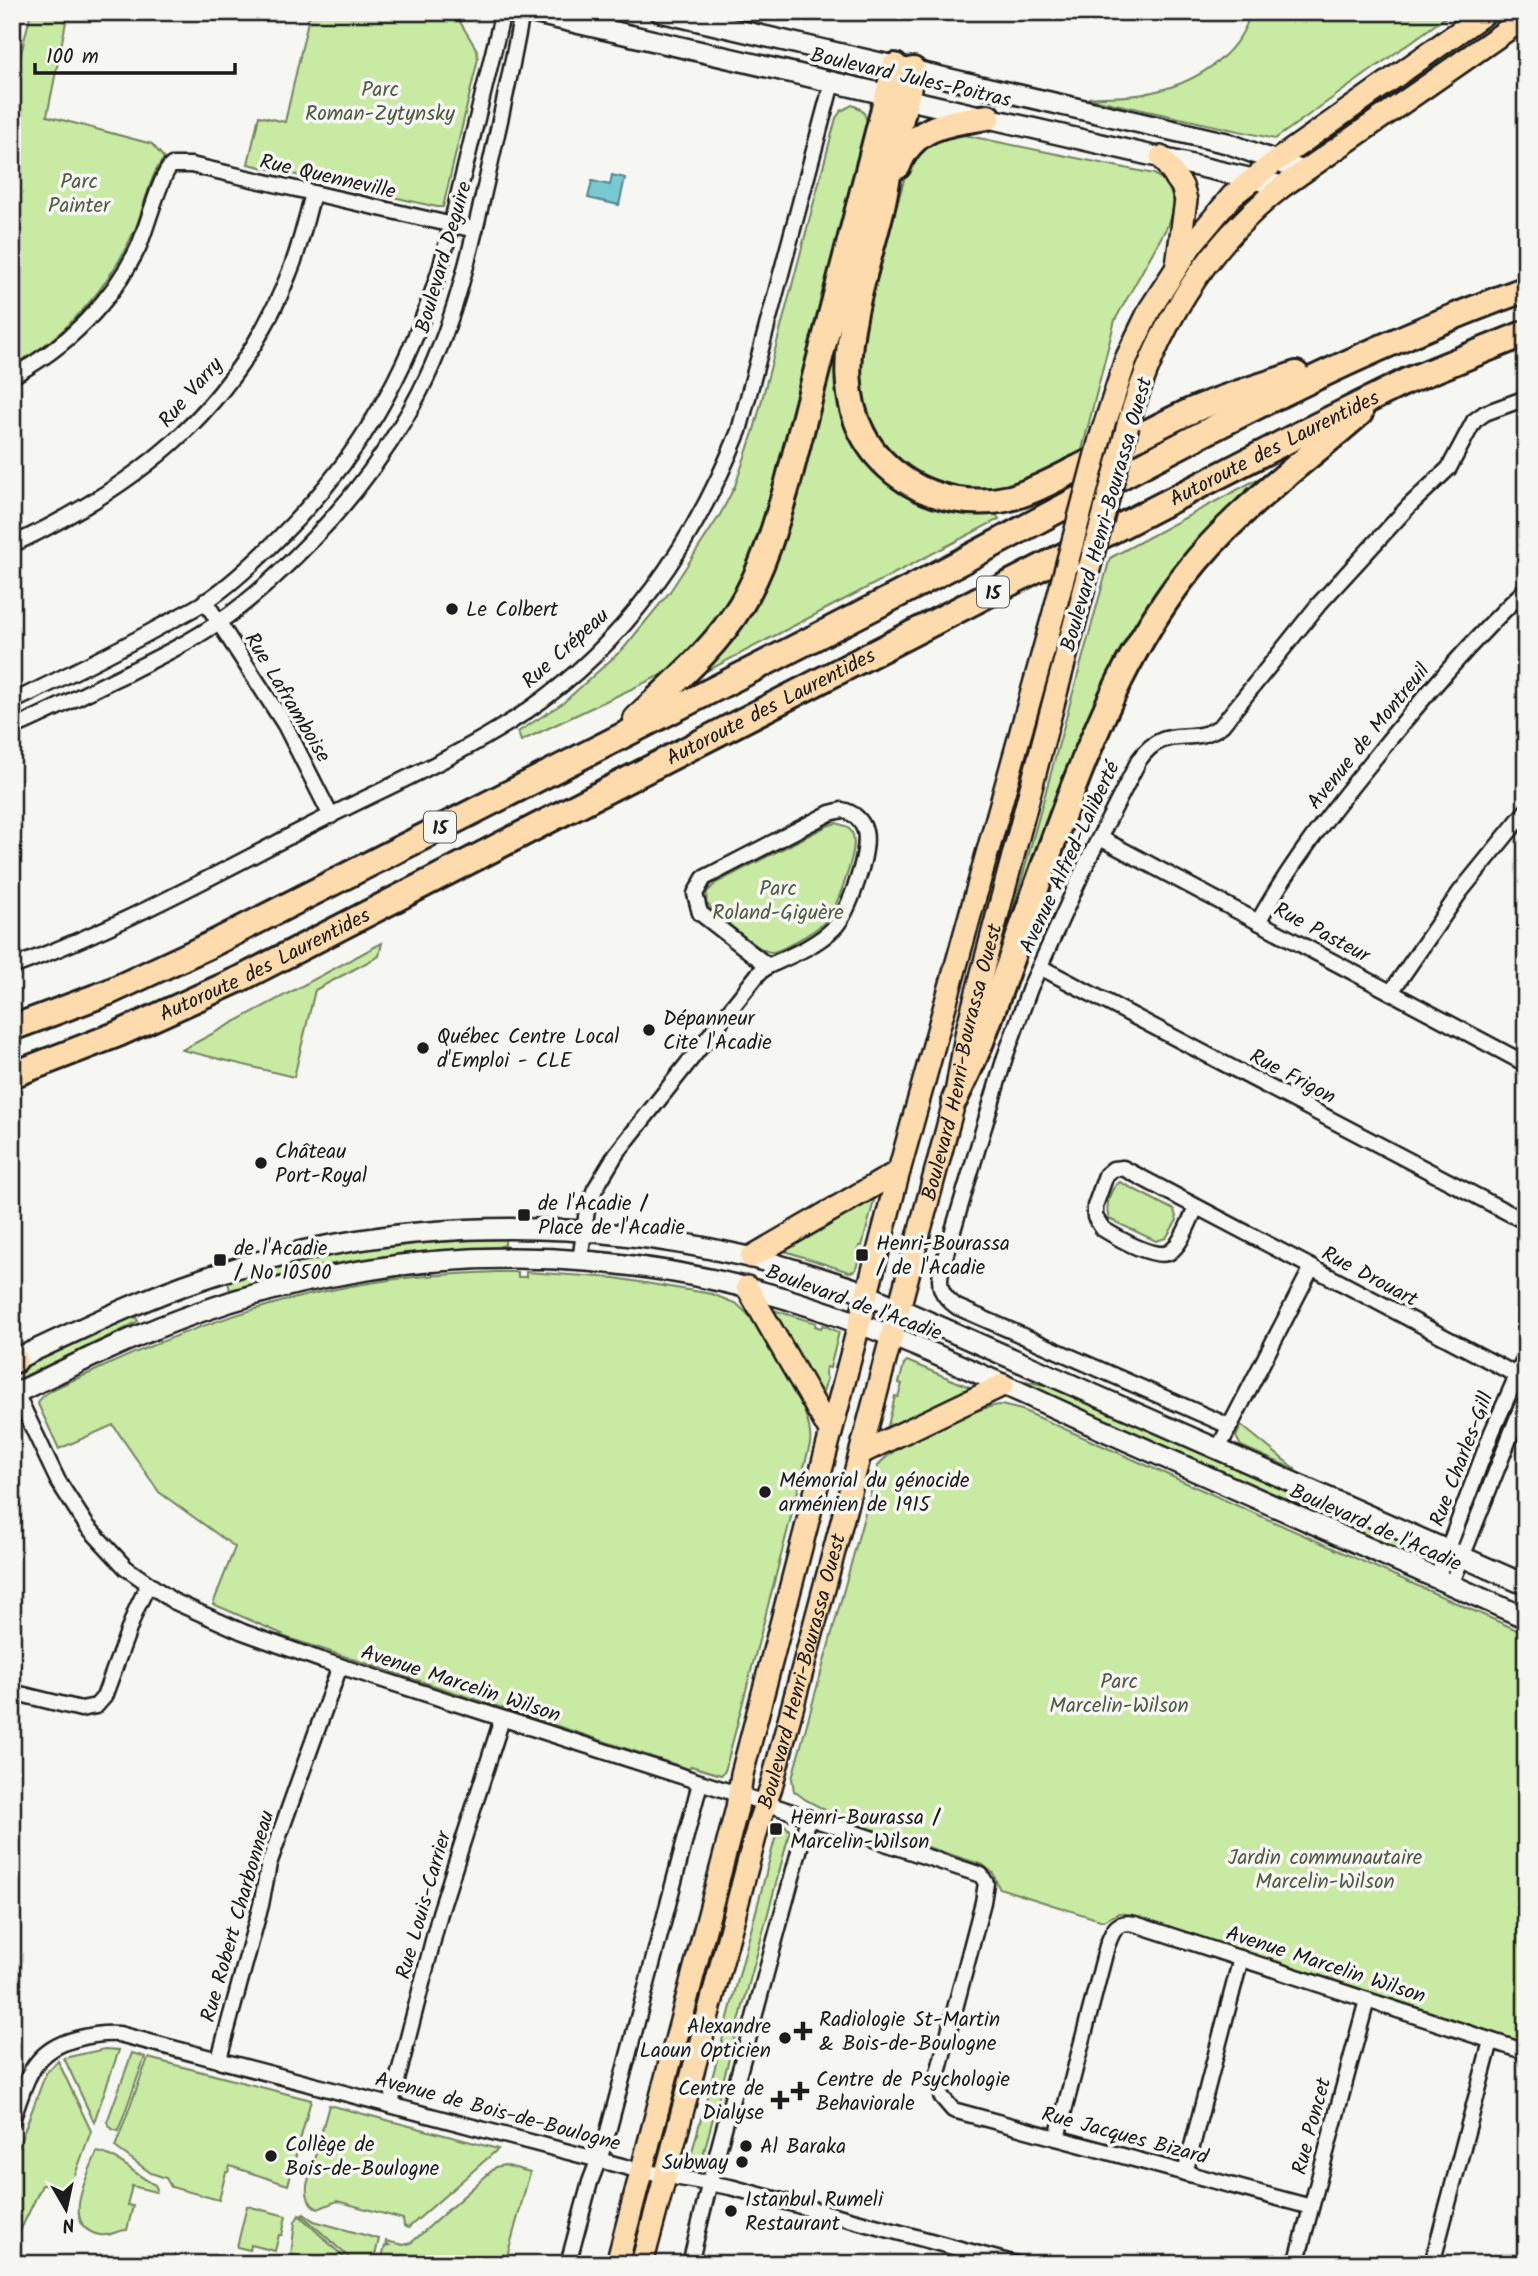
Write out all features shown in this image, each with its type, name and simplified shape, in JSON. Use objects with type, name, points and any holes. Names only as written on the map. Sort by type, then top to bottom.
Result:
[{"type":"highway","points":[[616,738],[713,642],[740,607],[757,573],[787,486],[904,68]]},
{"type":"highway","points":[[897,97],[881,213],[851,333],[847,369],[851,404],[864,437],[887,466],[913,485],[954,499],[983,501],[1020,495],[1189,412],[1438,322]]},
{"type":"highway","points":[[881,213],[903,154],[917,138],[939,126],[988,117]]},
{"type":"highway","name":"Autoroute des Laurentides","points":[[12,1028],[108,992],[187,956],[862,613],[1219,427],[1438,322],[1526,289]]},
{"type":"highway","name":"Autoroute des Laurentides","points":[[12,1075],[71,1054],[163,1014],[317,940],[1384,392],[1459,359],[1526,334]]},
{"type":"highway","points":[[955,1099],[985,1033],[1023,921],[1086,756],[1120,677],[1140,640],[1184,576],[1224,530],[1263,493],[1317,452],[1384,392]]},
{"type":"highway","points":[[12,1092],[163,1014]]},
{"type":"main road","name":"Boulevard Jules-Poitras","points":[[529,12],[1283,186]]},
{"type":"main road","name":"Boulevard Jules-Poitras","points":[[660,12],[1227,143],[1303,171]]},
{"type":"main road","name":"Boulevard Henri-Bourassa Ouest","points":[[617,2264],[899,1171],[1117,383],[1150,309],[1177,266],[1226,204],[1252,178],[1487,12]]},
{"type":"main road","name":"Boulevard Henri-Bourassa Ouest","points":[[642,2264],[955,1099],[967,1030],[1082,595],[1128,425],[1153,353],[1181,299],[1205,266],[1235,229],[1266,198],[1526,17]]},
{"type":"main road","points":[[1161,157],[1182,186],[1185,200],[1177,266]]},
{"type":"main road","points":[[751,1257],[899,1171]]},
{"type":"main road","name":"Boulevard de l'Acadie","points":[[13,1360],[122,1310],[203,1278],[292,1253],[405,1233],[488,1228],[584,1230],[685,1243],[751,1257],[867,1295],[1526,1585]]},
{"type":"main road","name":"Boulevard de l'Acadie","points":[[14,1394],[132,1339],[212,1308],[302,1282],[389,1266],[478,1259],[580,1261],[661,1269],[747,1287],[860,1324],[1526,1618]]},
{"type":"main road","points":[[203,1278],[212,1308]]},
{"type":"main road","points":[[747,1287],[831,1433]]},
{"type":"main road","points":[[861,1453],[1003,1385]]},
{"type":"street","name":"Boulevard Deguire","points":[[12,702],[97,662],[205,601],[256,561],[296,521],[353,454],[374,421],[418,332],[441,266],[503,12]]},
{"type":"street","name":"Boulevard Deguire","points":[[12,728],[144,665],[218,623],[254,596],[290,563],[349,500],[383,455],[408,415],[446,332],[463,281],[522,12]]},
{"type":"street","name":"Rue Crépeau","points":[[12,967],[140,914],[471,745],[525,712],[611,639],[670,566],[717,484],[738,431],[832,83]]},
{"type":"street","name":"Rue Quenneville","points":[[12,376],[33,365],[65,341],[89,318],[115,286],[137,249],[164,174],[172,165],[191,165],[475,230]]},
{"type":"street","name":"Rue Varry","points":[[12,545],[97,500],[134,475],[173,444],[208,407],[255,345],[275,306],[293,265],[313,194]]},
{"type":"street","name":"Avenue Alfred-Laliberté","points":[[943,1295],[938,1283],[942,1267],[1005,1058],[1030,988],[1127,781],[1148,747],[1162,739],[1205,735],[1222,725],[1326,596],[1410,505],[1449,468],[1474,421],[1485,413],[1526,398]]},
{"type":"street","name":"Avenue de Montreuil","points":[[1258,922],[1297,860],[1388,740],[1479,636],[1526,589]]},
{"type":"street","name":"Rue Laframboise","points":[[205,601],[285,725],[331,816]]},
{"type":"street","points":[[580,1261],[591,1199],[616,1154],[671,1082],[759,973],[824,936],[847,912],[866,839],[863,825],[849,812],[842,810],[830,813],[711,874],[697,887],[695,901],[700,913],[768,966]]},
{"type":"street","points":[[1391,992],[1460,892],[1526,811]]},
{"type":"street","name":"Rue Pasteur","points":[[1100,838],[1526,1063]]},
{"type":"street","name":"Rue Frigon","points":[[1040,967],[1526,1222]]},
{"type":"street","name":"Rue Drouart","points":[[1196,1208],[1174,1248],[1161,1255],[1151,1253],[1102,1229],[1097,1224],[1094,1213],[1106,1175],[1113,1169],[1120,1168],[1521,1378]]},
{"type":"street","points":[[1218,1449],[1311,1269]]},
{"type":"street","name":"Boulevard de l'Acadie","points":[[943,1295],[967,1312],[1229,1426]]},
{"type":"street","name":"Rue Charles-Gill","points":[[1455,1554],[1472,1482],[1521,1378],[1526,1355]]},
{"type":"street","name":"Avenue Marcelin Wilson","points":[[14,1394],[74,1509],[110,1553],[148,1585],[173,1601],[215,1620],[340,1666],[973,1871],[984,1878],[986,1886]]},
{"type":"street","name":"Rue Charles-Gill","points":[[1444,1582],[1526,1396]]},
{"type":"street","points":[[12,1692],[81,1709],[96,1706],[103,1698],[136,1609],[148,1585]]},
{"type":"street","name":"Rue Robert Charbonneau","points":[[219,2059],[261,1905],[271,1855],[340,1666]]},
{"type":"street","name":"Rue Louis-Carrier","points":[[391,2104],[440,1913],[502,1718]]},
{"type":"street","points":[[568,2264],[590,2182],[605,2143],[700,1783]]},
{"type":"street","points":[[690,2264],[808,1818]]},
{"type":"street","name":"Rue Jacques Bizard","points":[[986,1886],[938,2072],[939,2091],[946,2104],[958,2112],[1311,2207]]},
{"type":"street","name":"Avenue Marcelin Wilson","points":[[1057,2138],[1114,1929],[1122,1923],[1131,1923],[1241,1958],[1526,2052]]},
{"type":"street","points":[[1185,2174],[1241,1958]]},
{"type":"street","name":"Rue Poncet","points":[[1296,2264],[1367,2000]]},
{"type":"street","name":"Avenue de Bois-de-Boulogne","points":[[12,2120],[34,2064],[46,2052],[66,2042],[100,2034],[119,2034],[641,2171],[730,2187],[1016,2264]]},
{"type":"street","points":[[1432,2264],[1491,2041]]},
{"type":"green space","name":"Parc Painter","points":[[31,12],[68,12],[47,116],[152,144],[164,158],[126,248],[101,288],[86,307],[51,340],[12,366],[12,91]]},
{"type":"green space","name":"Parc Roman-Zytynsky","points":[[310,12],[454,12],[477,50],[478,59],[443,207],[248,164],[259,116],[285,122]]},
{"type":"green space","points":[[1251,12],[1453,12],[1275,139],[1088,98],[1141,95],[1197,76],[1236,43]]},
{"type":"green space","points":[[852,105],[863,112],[868,125],[776,491],[745,579],[716,626],[676,668],[521,741],[518,732],[563,703],[624,648],[669,593],[720,515],[735,486],[754,430],[836,118],[841,111]]},
{"type":"green space","points":[[959,134],[1154,174],[1167,183],[1175,205],[1168,225],[1115,320],[1080,458],[1030,480],[1000,489],[970,493],[941,486],[901,465],[869,424],[859,379],[860,344],[905,176],[926,148],[940,139]]},
{"type":"green space","points":[[833,348],[840,350],[841,409],[939,507],[962,513],[994,512],[999,519],[705,672],[702,667],[728,638]]},
{"type":"green space","points":[[1263,476],[1266,484],[1156,604],[991,991],[1110,558]]},
{"type":"green space","name":"Parc Roland-Giguère","points":[[836,823],[846,827],[853,835],[850,866],[831,914],[823,924],[807,935],[770,952],[747,939],[706,903],[707,892],[716,883]]},
{"type":"green space","points":[[382,943],[379,956],[315,990],[294,1077],[182,1050]]},
{"type":"green space","points":[[1120,1182],[1174,1210],[1177,1220],[1166,1238],[1156,1241],[1109,1219],[1109,1199]]},
{"type":"green space","points":[[875,1197],[862,1246],[859,1246],[857,1253],[860,1256],[855,1271],[849,1272],[784,1250]]},
{"type":"green space","points":[[505,1239],[505,1245],[498,1247],[404,1253],[305,1269],[230,1290],[228,1282],[295,1263],[365,1250],[435,1242]]},
{"type":"green space","points":[[518,1272],[518,1277],[526,1277],[526,1272],[615,1278],[712,1294],[737,1304],[754,1320],[799,1398],[810,1431],[810,1444],[725,1771],[721,1775],[691,1766],[689,1769],[279,1635],[282,1634],[213,1604],[235,1547],[159,1492],[113,1425],[59,1449],[38,1404],[40,1399],[52,1390],[162,1341],[274,1304],[389,1280]]},
{"type":"green space","points":[[770,1309],[839,1332],[830,1368],[826,1367],[827,1378],[822,1396],[818,1397]]},
{"type":"green space","points":[[135,1316],[138,1321],[124,1329],[12,1382],[12,1373]]},
{"type":"green space","points":[[907,1361],[972,1388],[973,1391],[887,1430]]},
{"type":"green space","points":[[1021,1382],[1052,1387],[1426,1553],[1423,1560]]},
{"type":"green space","name":"Parc Marcelin-Wilson","points":[[1001,1405],[1022,1410],[1526,1634],[1526,2043],[1133,1915],[1119,1913],[1103,1921],[999,1888],[993,1873],[983,1865],[828,1815],[829,1812],[794,1791],[792,1778],[878,1466],[886,1457],[935,1428],[973,1412]]},
{"type":"green space","points":[[1241,1425],[1296,1470],[1241,1446],[1236,1437]]},
{"type":"green space","points":[[780,1824],[784,1824],[790,1831],[701,2163],[694,2165],[690,2159],[721,2053],[719,2052],[776,1835],[780,1836]]},
{"type":"green space","points":[[105,2049],[119,2050],[94,2122],[64,2058]]},
{"type":"green space","points":[[132,2053],[145,2057],[118,2131],[112,2129],[107,2122]]},
{"type":"green space","points":[[148,2058],[311,2100],[288,2185],[230,2166],[219,2200],[171,2187],[166,2178],[151,2173],[115,2147]]},
{"type":"green space","points":[[58,2061],[91,2131],[67,2197],[57,2192],[54,2185],[42,2185],[12,2248],[12,2164],[46,2073]]},
{"type":"green space","points":[[329,2105],[498,2149],[408,2228],[404,2226],[403,2219],[337,2201],[318,2209],[309,2199],[307,2185]]},
{"type":"green space","points":[[97,2152],[120,2161],[157,2189],[156,2192],[132,2186],[127,2205],[133,2206],[127,2230],[107,2235],[88,2230],[81,2222],[79,2211],[83,2186]]},
{"type":"green space","points":[[504,2165],[530,2172],[505,2264],[380,2264],[385,2246],[389,2245],[386,2241],[403,2245],[411,2243],[496,2167]]},
{"type":"green space","points":[[247,2206],[286,2216],[275,2251],[251,2245],[250,2250],[237,2247]]},
{"type":"green space","points":[[299,2215],[351,2264],[325,2264],[291,2255],[295,2222]]},
{"type":"green space","points":[[302,2215],[314,2221],[379,2239],[373,2264],[356,2264]]},
{"type":"water","points":[[612,175],[625,178],[619,205],[588,198],[592,181],[610,185]]},
{"type":"place","name":"Le Colbert","points":[[452,609]]},
{"type":"place","name":"Dépanneur Cite l'Acadie","points":[[649,1030]]},
{"type":"place","name":"Québec Centre Local d'Emploi - CLE","points":[[423,1048]]},
{"type":"place","name":"Château Port-Royal","points":[[261,1163]]},
{"type":"place","name":"de l'Acadie / Place de l'Acadie","points":[[524,1215]]},
{"type":"place","name":"Henri-Bourassa / de l'Acadie","points":[[862,1255]]},
{"type":"place","name":"de l'Acadie / No 10500","points":[[220,1260]]},
{"type":"place","name":"Mémorial du génocide arménien de 1915","points":[[765,1492]]},
{"type":"place","name":"Henri-Bourassa / Marcelin-Wilson","points":[[776,1829]]},
{"type":"place","name":"Radiologie St-Martin & Bois-de-Boulogne","points":[[803,2031]]},
{"type":"place","name":"Alexandre Laoun Opticien","points":[[785,2038]]},
{"type":"place","name":"Centre de Psychologie Behaviorale","points":[[800,2091]]},
{"type":"place","name":"Centre de Dialyse","points":[[780,2100]]},
{"type":"place","name":"Al Baraka","points":[[746,2146]]},
{"type":"place","name":"Collège de Bois-de-Boulogne","points":[[271,2156]]},
{"type":"place","name":"Subway","points":[[742,2162]]},
{"type":"place","name":"Istanbul Rumeli Restaurant","points":[[731,2211]]},
{"type":"park label","name":"Jardin communautaire Marcelin-Wilson","points":[[1325,1869]]}]
